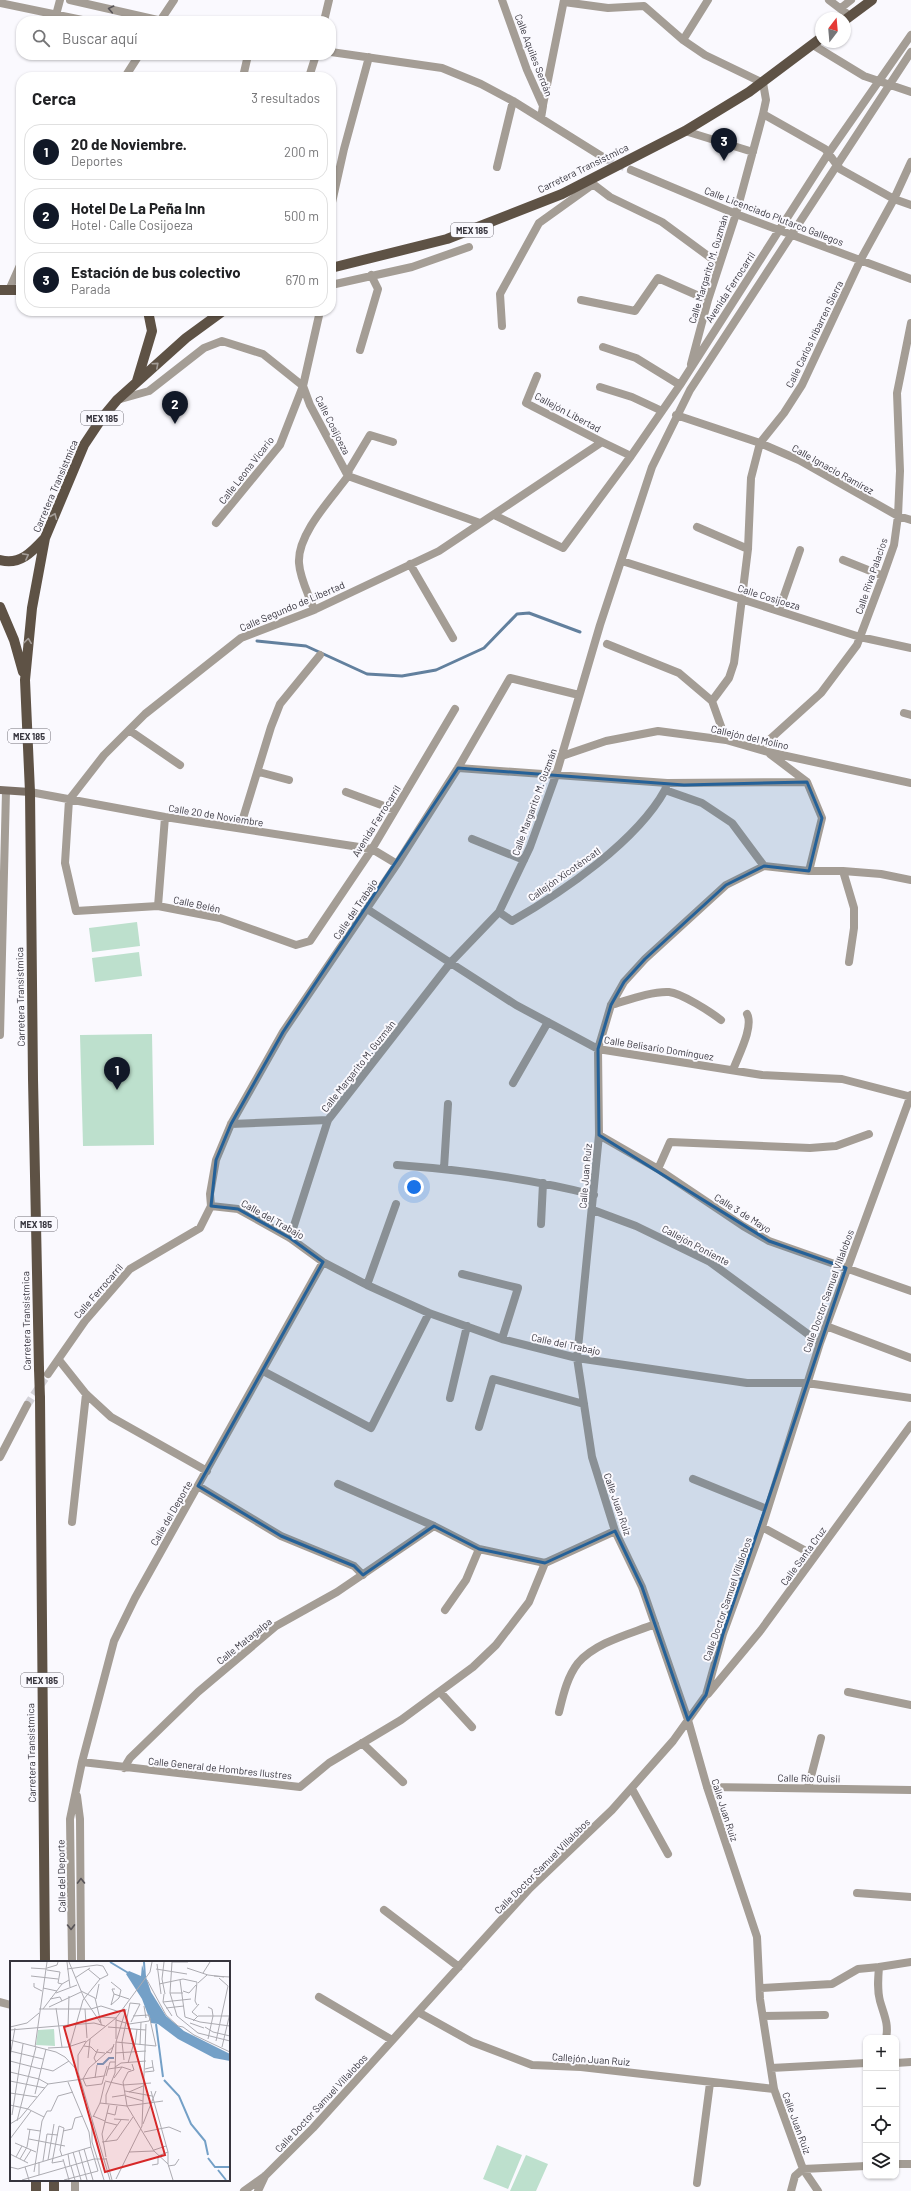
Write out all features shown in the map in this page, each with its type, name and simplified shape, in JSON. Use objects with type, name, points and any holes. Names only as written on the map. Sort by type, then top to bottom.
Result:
[{"type":"main road","points":[[851,16],[872,0]]},
{"type":"main road","name":"Carretera Transistmica","points":[[336,267],[447,239],[504,218],[590,182],[685,131],[763,83],[815,44]]},
{"type":"main road","points":[[5,290],[16,290]]},
{"type":"main road","points":[[137,381],[152,331],[149,316]]},
{"type":"main road","name":"Carretera Transistmica","points":[[45,1961],[40,1398],[44,1371],[33,1079],[30,792],[25,680],[32,608],[45,538],[84,445],[102,418],[137,381],[186,338],[216,316]]},
{"type":"main road","points":[[0,560],[18,560],[29,556],[45,538]]},
{"type":"main road","name":"Carretera Transistmica","points":[[0,607],[14,640],[25,680]]},
{"type":"street","points":[[56,15],[60,0]]},
{"type":"street","points":[[70,0],[139,16]]},
{"type":"street","points":[[164,16],[174,0]]},
{"type":"street","points":[[325,16],[329,0]]},
{"type":"street","name":"Calle Aquiles Serdán","points":[[502,0],[527,70],[543,106],[541,118]]},
{"type":"street","points":[[683,40],[708,0]]},
{"type":"street","points":[[830,0],[844,12]]},
{"type":"street","points":[[841,8],[851,0]]},
{"type":"street","points":[[543,106],[564,1],[608,8],[644,6],[683,40],[706,55],[763,83]]},
{"type":"street","points":[[0,3],[61,16]]},
{"type":"street","name":"Avenida Ferrocarril","points":[[494,515],[563,548],[631,456],[680,385],[828,154],[911,35]]},
{"type":"street","points":[[825,48],[864,76],[911,92]]},
{"type":"street","name":"Calle Margarito M. Guzmán","points":[[290,1238],[328,1120],[452,962],[499,912],[524,860],[556,776],[600,625],[652,467],[676,415],[690,390],[794,234],[911,52]]},
{"type":"street","points":[[336,53],[369,56],[442,68],[481,84],[513,101],[606,159]]},
{"type":"street","points":[[336,183],[342,155],[369,56]]},
{"type":"street","points":[[129,72],[136,60]]},
{"type":"street","points":[[244,72],[247,60]]},
{"type":"street","points":[[311,72],[314,60]]},
{"type":"street","name":"Calle Margarito M. Guzmán","points":[[690,368],[708,300],[736,214],[763,114],[766,100],[763,83]]},
{"type":"street","points":[[497,167],[513,101]]},
{"type":"street","points":[[763,114],[825,149],[840,169],[894,199],[911,206]]},
{"type":"street","points":[[685,131],[752,152]]},
{"type":"street","name":"Calle Carlos Iribarren Sierra","points":[[712,701],[729,678],[734,663],[748,549],[751,478],[760,443],[784,413],[802,385],[861,259],[894,199],[911,162]]},
{"type":"street","name":"Calle Licenciado Plutarco Gallegos","points":[[631,170],[736,214],[794,234],[911,279]]},
{"type":"street","points":[[502,326],[500,294],[539,222],[590,182],[610,197],[662,222],[719,264]]},
{"type":"street","points":[[336,284],[371,275],[412,268],[470,247]]},
{"type":"street","points":[[5,290],[16,271]]},
{"type":"street","points":[[360,350],[378,289],[371,275]]},
{"type":"street","points":[[581,300],[635,311],[658,278],[708,300]]},
{"type":"street","name":"Calle Leona Vicario","points":[[216,523],[280,445],[303,386],[319,316]]},
{"type":"street","name":"Calle Riva Palacios","points":[[758,749],[820,693],[857,645],[883,576],[894,545],[898,516],[900,471],[897,393],[911,323]]},
{"type":"street","points":[[118,400],[149,391],[204,348],[222,341],[263,354],[303,386]]},
{"type":"street","points":[[603,347],[636,358],[680,385]]},
{"type":"street","name":"Callejón Libertad","points":[[537,376],[526,403],[602,442]]},
{"type":"street","name":"Calle Cosijoeza","points":[[303,386],[310,405],[348,476]]},
{"type":"street","points":[[600,387],[632,397],[662,411]]},
{"type":"street","name":"Calle Ignacio Ramírez","points":[[676,415],[760,443],[799,460],[898,516],[911,520]]},
{"type":"street","points":[[314,610],[301,574],[299,563],[300,550],[315,519],[348,476],[349,470],[370,435],[393,442]]},
{"type":"street","points":[[602,442],[631,456]]},
{"type":"street","name":"Calle Segundo de Libertad","points":[[69,800],[104,756],[145,714],[241,638],[255,634],[314,610],[439,551],[602,442]]},
{"type":"street","points":[[348,476],[480,523]]},
{"type":"street","points":[[697,527],[748,549]]},
{"type":"street","points":[[779,610],[800,550]]},
{"type":"street","points":[[843,560],[883,576]]},
{"type":"street","name":"Calle Cosijoeza","points":[[622,561],[860,636],[911,648]]},
{"type":"street","points":[[410,564],[453,638]]},
{"type":"street","points":[[606,644],[679,673],[712,701],[726,740]]},
{"type":"street","points":[[240,828],[271,727],[280,704],[320,655]]},
{"type":"street","name":"Calle del Trabajo","points":[[579,695],[510,678],[458,768],[397,864],[283,1032],[230,1124],[216,1160],[210,1194],[211,1206],[238,1209],[290,1238],[323,1262],[367,1286],[429,1313],[502,1339],[577,1358],[747,1383],[807,1383],[911,1398]]},
{"type":"street","name":"Avenida Ferrocarril","points":[[310,941],[372,849],[455,709]]},
{"type":"street","points":[[129,730],[180,765]]},
{"type":"street","name":"Callejón del Molino","points":[[562,756],[606,741],[658,731],[726,740],[768,752],[911,783]]},
{"type":"street","points":[[768,752],[807,782],[822,818],[809,871]]},
{"type":"street","points":[[458,768],[666,787],[807,782]]},
{"type":"street","points":[[258,772],[289,780]]},
{"type":"street","points":[[666,787],[702,803],[732,823],[764,866],[809,871],[843,871],[881,874],[911,880]]},
{"type":"street","name":"Callejón Xicoténcatl","points":[[499,912],[512,921],[606,856],[650,812],[666,787]]},
{"type":"street","points":[[0,1035],[3,790],[30,792]]},
{"type":"street","name":"Calle 20 de Noviembre","points":[[30,792],[165,817],[372,849],[397,864]]},
{"type":"street","points":[[346,792],[395,810]]},
{"type":"street","name":"Calle Belén","points":[[69,800],[66,863],[76,911],[158,906],[220,918],[296,945],[310,941]]},
{"type":"street","points":[[158,906],[165,817]]},
{"type":"street","points":[[472,839],[524,860]]},
{"type":"street","name":"Calle Juan Ruiz","points":[[764,866],[726,885],[704,904],[645,959],[624,982],[611,1005],[598,1049],[599,1135],[593,1210],[577,1358],[592,1457],[615,1531],[642,1587],[655,1624],[688,1720],[707,1787],[757,1937],[763,2016],[774,2089],[803,2169],[818,2191]]},
{"type":"street","points":[[843,871],[854,908],[854,928],[849,962]]},
{"type":"street","name":"Calle Belisario Domínguez","points":[[367,909],[452,962],[516,1005],[598,1049],[762,1075],[842,1080],[897,1094],[911,1096]]},
{"type":"street","points":[[611,1005],[636,997],[670,992],[706,1009],[721,1020]]},
{"type":"street","points":[[733,1070],[749,1030],[750,1019],[747,1014]]},
{"type":"street","points":[[513,1083],[548,1022]]},
{"type":"street","name":"Calle Doctor Samuel Villalobos","points":[[244,2191],[265,2176],[313,2128],[530,1888],[632,1789],[673,1741],[706,1695],[723,1634],[762,1527],[820,1342],[846,1268],[911,1096]]},
{"type":"street","points":[[444,1168],[448,1104]]},
{"type":"street","points":[[230,1124],[328,1120]]},
{"type":"street","points":[[658,1169],[670,1142],[810,1148],[836,1146],[869,1134]]},
{"type":"street","name":"Calle 3 de Mayo","points":[[599,1135],[658,1169],[742,1226],[769,1241],[911,1291]]},
{"type":"street","points":[[396,1165],[444,1168],[543,1183],[594,1195]]},
{"type":"street","points":[[541,1224],[543,1183]]},
{"type":"street","points":[[367,1286],[396,1204]]},
{"type":"street","name":"Calle Ferrocarril","points":[[44,1371],[59,1360],[85,1321],[130,1269],[200,1228],[211,1206]]},
{"type":"street","name":"Callejón Poniente","points":[[593,1210],[636,1226],[710,1262],[820,1342]]},
{"type":"street","name":"Calle del Deporte","points":[[72,1961],[70,1819],[82,1762],[114,1641],[135,1598],[323,1262]]},
{"type":"street","points":[[462,1274],[518,1288],[502,1339]]},
{"type":"street","points":[[263,1371],[371,1428],[429,1313]]},
{"type":"street","points":[[450,1398],[466,1326]]},
{"type":"street","points":[[826,1326],[911,1358]]},
{"type":"street","points":[[59,1360],[86,1394],[111,1417],[207,1471]]},
{"type":"street","points":[[479,1427],[493,1379],[584,1404]]},
{"type":"street","points":[[72,1522],[86,1394]]},
{"type":"street","points":[[0,1457],[27,1405]]},
{"type":"street","name":"Calle Santa Cruz","points":[[706,1695],[761,1630],[911,1425]]},
{"type":"street","points":[[693,1479],[767,1509]]},
{"type":"street","points":[[338,1484],[434,1526],[479,1549],[545,1563],[615,1531]]},
{"type":"street","points":[[198,1486],[281,1536],[354,1566],[363,1575]]},
{"type":"street","name":"Calle Matagalpa","points":[[124,1768],[130,1758],[198,1692],[276,1626],[297,1616],[363,1575],[434,1526]]},
{"type":"street","points":[[762,1527],[815,1556]]},
{"type":"street","points":[[445,1610],[466,1580],[479,1549]]},
{"type":"street","name":"Calle General de Hombres Ilustres","points":[[82,1762],[300,1787],[329,1763],[401,1720],[473,1667],[496,1645],[528,1602],[545,1563]]},
{"type":"street","points":[[559,1712],[566,1685],[578,1664],[595,1649],[655,1624]]},
{"type":"street","points":[[440,1692],[472,1727]]},
{"type":"street","points":[[848,1692],[911,1705]]},
{"type":"street","points":[[808,1788],[821,1738]]},
{"type":"street","points":[[362,1742],[404,1782]]},
{"type":"street","name":"Calle Río Guisii","points":[[707,1787],[911,1790]]},
{"type":"street","points":[[632,1789],[668,1854]]},
{"type":"street","name":"Calle del Deporte","points":[[77,1791],[80,1819],[81,1961]]},
{"type":"street","points":[[857,1893],[911,1897]]},
{"type":"street","points":[[384,1910],[459,1967]]},
{"type":"street","points":[[760,1988],[832,1984],[858,1969],[911,1962]]},
{"type":"street","points":[[879,1967],[878,1985],[880,2002],[887,2020],[886,2035]]},
{"type":"street","points":[[319,1997],[392,2040]]},
{"type":"street","points":[[0,2002],[10,2005]]},
{"type":"street","name":"Callejón Juan Ruiz","points":[[418,2012],[472,2042],[532,2065],[597,2069],[666,2076],[710,2083],[774,2089]]},
{"type":"street","points":[[763,2016],[825,2014]]},
{"type":"street","points":[[899,2063],[911,2062]]},
{"type":"street","points":[[771,2068],[863,2063]]},
{"type":"street","points":[[698,2183],[710,2083]]},
{"type":"street","points":[[899,2164],[911,2164]]},
{"type":"street","points":[[791,2191],[795,2176],[803,2169],[863,2166]]},
{"type":"street","name":"Calle Doctor Samuel Villalobos","points":[[258,2191],[265,2176]]},
{"type":"highlighted area","points":[[458,768],[684,785],[807,782],[822,818],[809,871],[764,866],[726,885],[645,959],[624,982],[611,1005],[598,1049],[599,1135],[769,1241],[846,1268],[723,1634],[706,1695],[688,1720],[642,1587],[615,1531],[545,1563],[479,1549],[434,1526],[363,1575],[354,1566],[281,1536],[198,1486],[323,1262],[290,1238],[238,1209],[211,1206],[216,1160],[231,1124],[283,1032]]},
{"type":"green space","points":[[137,922],[140,946],[92,952],[89,928]]},
{"type":"green space","points":[[139,952],[142,976],[95,982],[92,958]]},
{"type":"green space","points":[[152,1034],[154,1145],[83,1146],[80,1035]]},
{"type":"green space","points":[[497,2145],[522,2155],[508,2189],[483,2179]]},
{"type":"green space","points":[[526,2155],[548,2164],[536,2191],[510,2191]]},
{"type":"waterway","points":[[257,641],[306,646],[367,674],[402,676],[436,670],[484,648],[517,614],[529,613],[580,632]]},
{"type":"tunnel","points":[[606,159],[631,170]]},
{"type":"tunnel","points":[[27,1405],[48,1374]]},
{"type":"place","name":"Estación de bus colectivo","points":[[724,161]]},
{"type":"place","name":"Hotel De La Peña Inn","points":[[175,424]]},
{"type":"place","name":"20 de Noviembre.","points":[[117,1090]]}]
